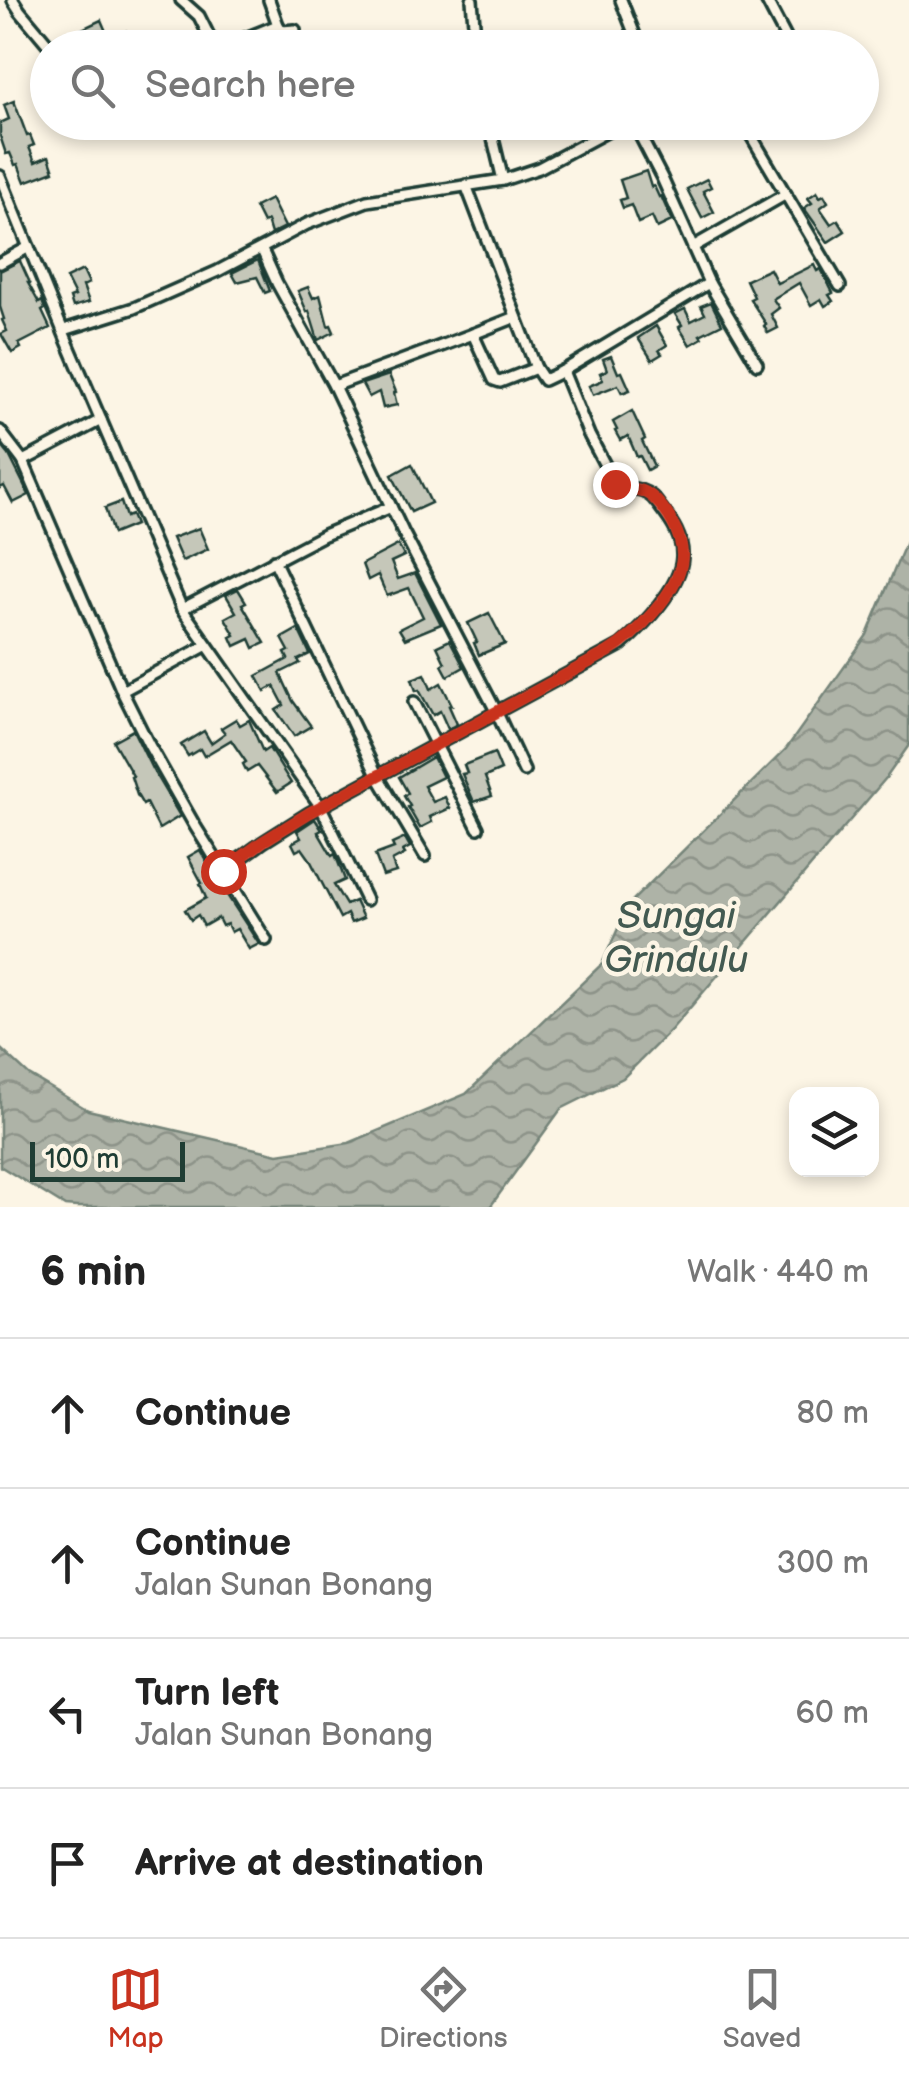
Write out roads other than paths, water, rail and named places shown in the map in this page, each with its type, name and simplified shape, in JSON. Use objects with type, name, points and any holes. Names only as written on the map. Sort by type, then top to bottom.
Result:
[{"type":"street","points":[[13,0],[36,30]]},
{"type":"street","points":[[181,0],[207,30]]},
{"type":"street","points":[[269,0],[281,30]]},
{"type":"street","points":[[472,0],[474,30]]},
{"type":"street","points":[[621,0],[633,30]]},
{"type":"street","points":[[766,0],[782,30]]},
{"type":"street","points":[[265,30],[278,25]]},
{"type":"street","points":[[493,140],[503,180]]},
{"type":"street","points":[[64,330],[134,308],[262,250],[308,224],[366,201],[503,180],[539,168],[591,140]]},
{"type":"street","points":[[642,140],[709,283],[757,364]]},
{"type":"street","points":[[753,140],[840,286]]},
{"type":"street","points":[[0,176],[182,609],[321,807],[366,900]]},
{"type":"street","points":[[466,185],[544,380],[709,283]]},
{"type":"street","points":[[693,247],[786,194]]},
{"type":"street","points":[[0,263],[29,247]]},
{"type":"street","points":[[262,250],[334,386],[524,771]]},
{"type":"street","points":[[334,386],[516,317]]},
{"type":"street","points":[[472,334],[494,380],[500,382],[536,368]]},
{"type":"street","points":[[223,871],[262,842],[377,775],[621,645],[658,606],[680,568],[678,533],[650,494],[615,484],[589,435],[563,371]]},
{"type":"street","points":[[23,461],[101,420]]},
{"type":"street","points":[[0,431],[23,461],[122,690],[168,780],[266,940]]},
{"type":"street","points":[[182,609],[324,535],[391,507]]},
{"type":"street","points":[[274,560],[377,775],[425,856]]},
{"type":"street","points":[[122,690],[208,645]]},
{"type":"street","points":[[414,702],[478,828]]},
{"type":"water","name":"Sungai Grindulu","points":[[909,535],[909,745],[886,778],[671,1030],[623,1078],[561,1109],[490,1207],[65,1206],[0,1166],[0,1048],[29,1075],[88,1110],[278,1154],[349,1143],[466,1094],[602,964],[629,904],[786,749],[867,635]]}]
